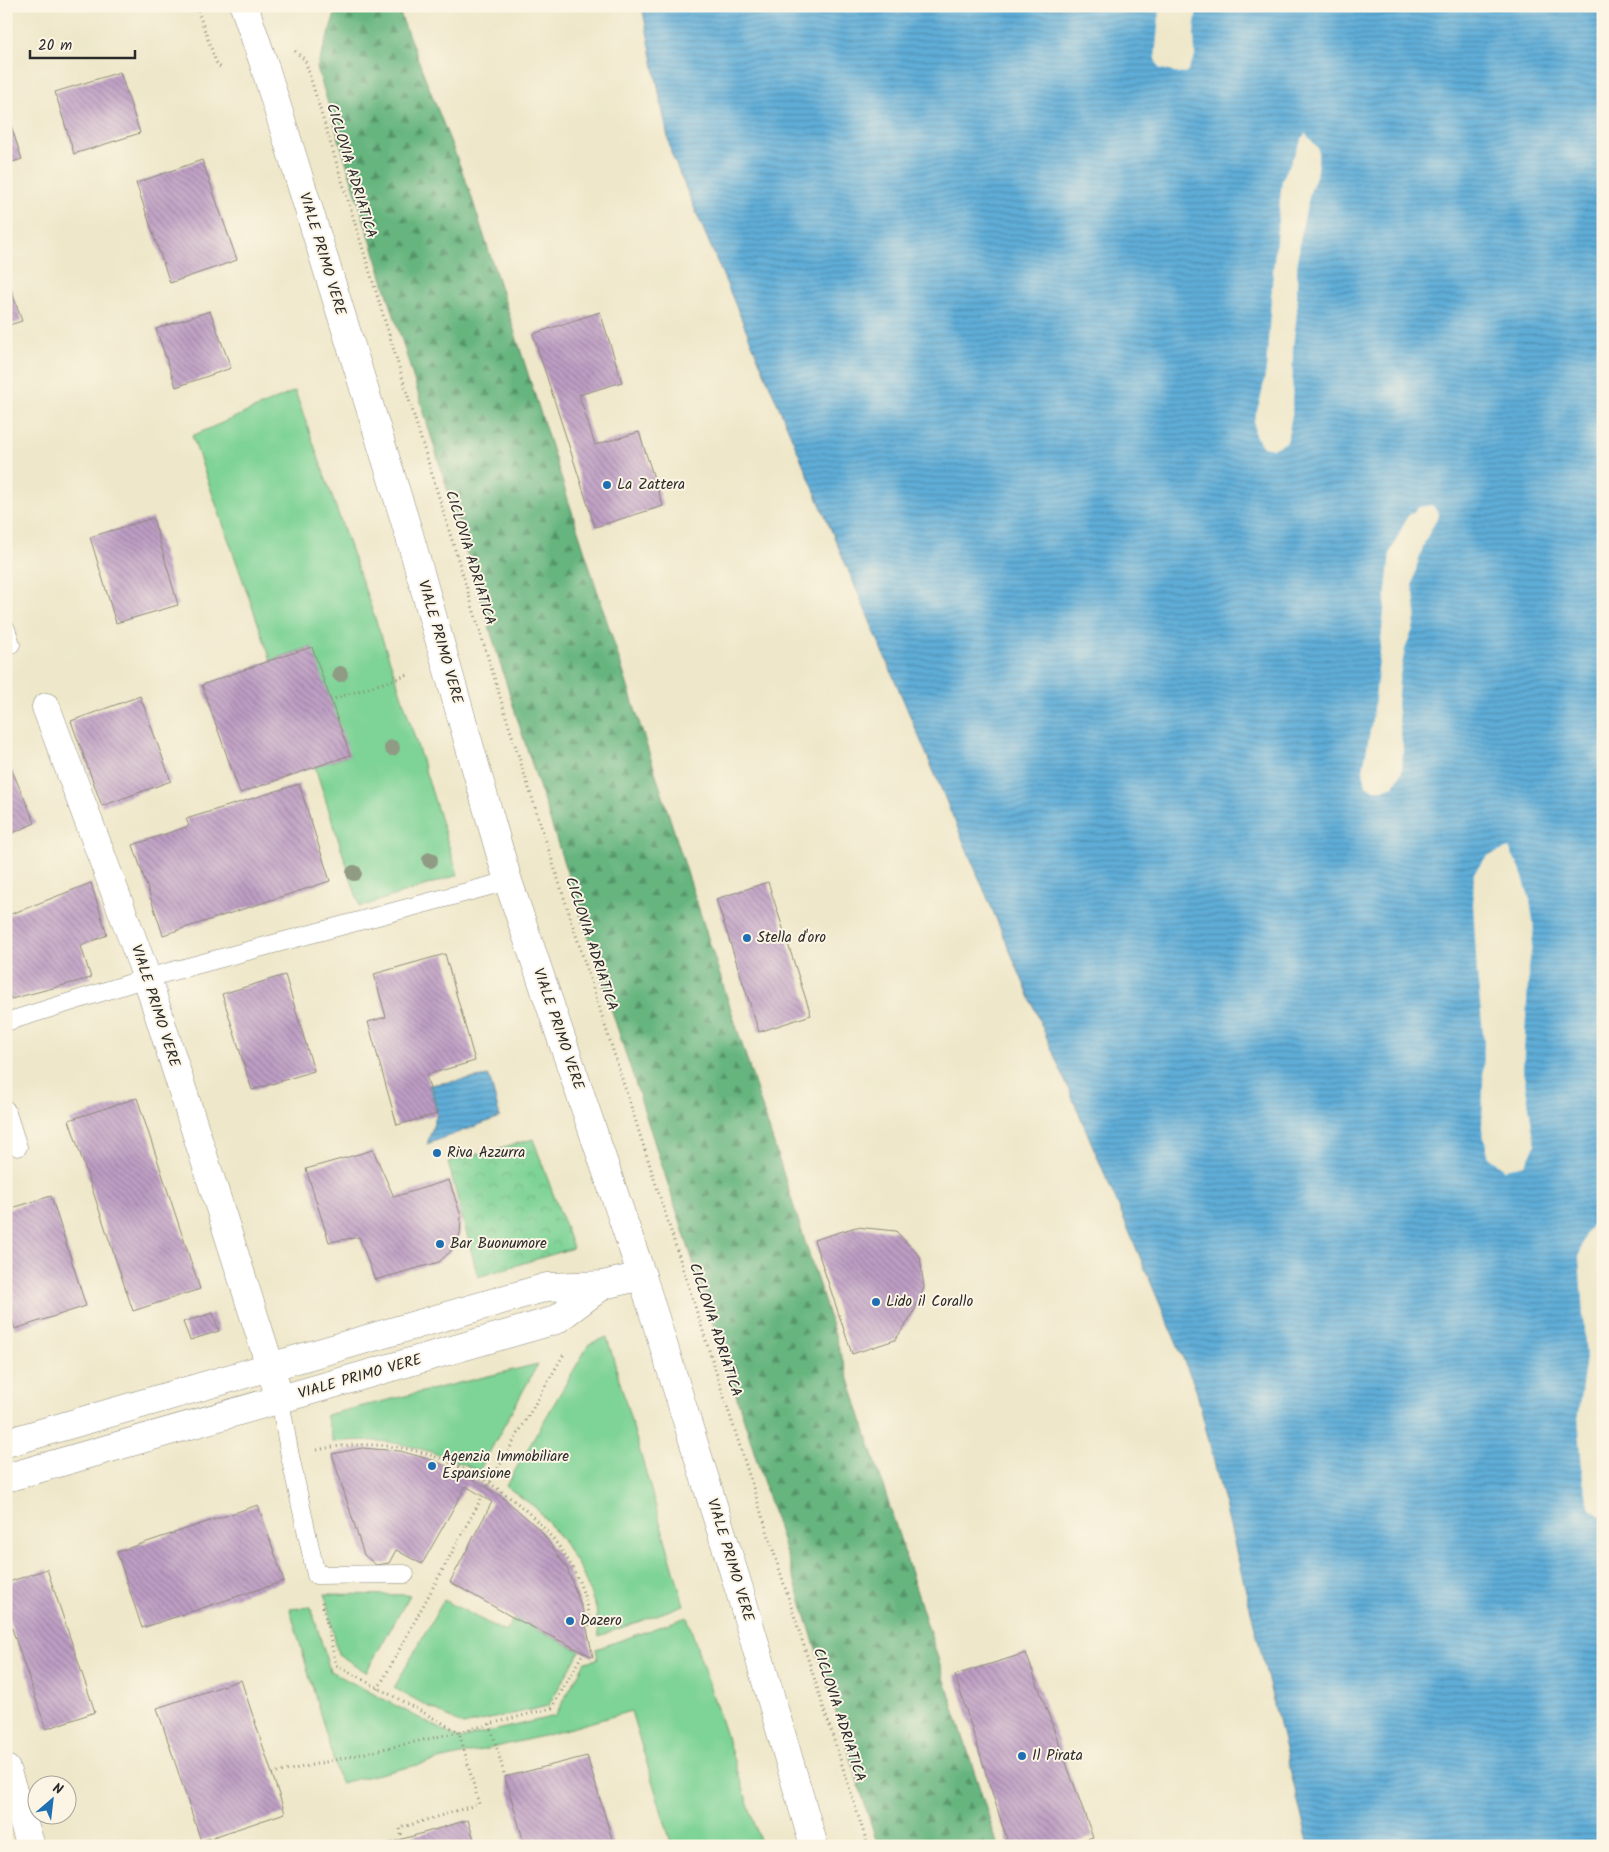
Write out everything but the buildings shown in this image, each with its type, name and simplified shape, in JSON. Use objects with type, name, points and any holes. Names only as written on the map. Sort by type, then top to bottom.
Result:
[{"type":"street","name":"VIALE PRIMO VERE","points":[[244,6],[266,70],[409,534],[508,881],[642,1276],[740,1592],[814,1846]]},
{"type":"street","name":"VIALE PRIMO VERE","points":[[46,707],[147,978],[280,1400]]},
{"type":"street","name":"VIALE PRIMO VERE","points":[[6,1443],[547,1287],[603,1285],[642,1276]]},
{"type":"street","name":"VIALE PRIMO VERE","points":[[6,1478],[556,1320],[603,1285]]},
{"type":"street","points":[[6,1769],[31,1846]]},
{"type":"lane","points":[[6,1022],[147,978],[508,881]]},
{"type":"lane","points":[[6,1110],[18,1147]]},
{"type":"lane","name":"VIALE PRIMO VERE","points":[[280,1400],[316,1575]]},
{"type":"lane","points":[[316,1575],[405,1574]]},
{"type":"path","points":[[196,6],[216,62],[221,68]]},
{"type":"path","name":"CICLOVIA ADRIATICA","points":[[295,51],[305,60],[509,726],[868,1846]]},
{"type":"path","points":[[330,700],[408,675]]},
{"type":"path","points":[[489,1485],[565,1351]]},
{"type":"path","points":[[290,1456],[364,1444],[398,1448],[428,1455],[458,1467],[508,1495],[529,1512],[550,1534],[574,1569],[589,1609],[590,1630]]},
{"type":"path","points":[[378,1689],[481,1499]]},
{"type":"path","points":[[316,1575],[336,1665],[460,1732],[479,1804],[400,1828],[402,1839]]},
{"type":"path","points":[[272,1774],[460,1732],[552,1708],[582,1654]]},
{"type":"path","points":[[490,1724],[505,1778]]},
{"type":"green space","points":[[354,6],[397,6],[469,189],[998,1846],[878,1846],[734,1388],[516,715],[317,68],[335,14]]},
{"type":"green space","points":[[295,391],[396,678],[458,875],[360,907],[315,767],[349,755],[311,647],[271,660],[192,436]]},
{"type":"green space","points":[[533,1139],[573,1248],[478,1277],[448,1162]]},
{"type":"green space","points":[[607,1337],[684,1605],[599,1636],[596,1608],[582,1572],[563,1541],[536,1508],[506,1486],[589,1344]]},
{"type":"green space","points":[[538,1364],[479,1471],[425,1450],[390,1442],[333,1442],[326,1415]]},
{"type":"green space","points":[[325,1594],[410,1595],[366,1672],[338,1654]]},
{"type":"green space","points":[[444,1600],[505,1632],[514,1618],[580,1651],[548,1706],[463,1725],[394,1688]]},
{"type":"green space","points":[[311,1607],[330,1671],[459,1739],[555,1716],[585,1662],[598,1659],[596,1649],[687,1617],[762,1846],[672,1846],[631,1711],[543,1736],[340,1783],[290,1609]]},
{"type":"water","points":[[642,6],[1603,6],[1603,1846],[1309,1846],[1196,1389],[671,153]]},
{"type":"water","points":[[489,1076],[500,1117],[427,1144],[437,1114],[429,1085]]},
{"type":"pier","points":[[1160,6],[1197,6],[1194,33],[1195,56],[1187,72],[1179,74],[1159,68],[1155,59]]},
{"type":"pier","points":[[1305,133],[1318,148],[1318,170],[1310,192],[1301,233],[1297,268],[1297,312],[1293,346],[1292,414],[1287,442],[1272,449],[1263,447],[1255,435],[1254,421],[1266,370],[1282,180]]},
{"type":"pier","points":[[1432,505],[1439,514],[1425,541],[1417,565],[1413,584],[1416,614],[1413,629],[1405,649],[1399,680],[1397,706],[1403,748],[1402,771],[1394,786],[1384,789],[1372,789],[1366,785],[1363,770],[1374,709],[1390,553],[1407,517],[1419,507]]},
{"type":"pier","points":[[1509,848],[1521,871],[1530,900],[1534,929],[1529,967],[1523,1068],[1535,1146],[1525,1165],[1505,1169],[1489,1158],[1482,1129],[1484,1042],[1477,973],[1473,902],[1474,873],[1487,856]]},
{"type":"pier","points":[[1603,1219],[1603,1515],[1600,1516],[1590,1509],[1583,1481],[1578,1414],[1586,1358],[1579,1257],[1585,1234],[1595,1222]]},
{"type":"place","name":"La Zattera","points":[[607,485]]},
{"type":"place","name":"Stella d'oro","points":[[747,938]]},
{"type":"place","name":"Riva Azzurra","points":[[437,1153]]},
{"type":"place","name":"Bar Buonumore","points":[[440,1244]]},
{"type":"place","name":"Lido il Corallo","points":[[876,1302]]},
{"type":"place","name":"Agenzia Immobiliare Espansione","points":[[432,1466]]},
{"type":"place","name":"Dazero","points":[[570,1621]]},
{"type":"place","name":"Il Pirata","points":[[1022,1756]]}]
